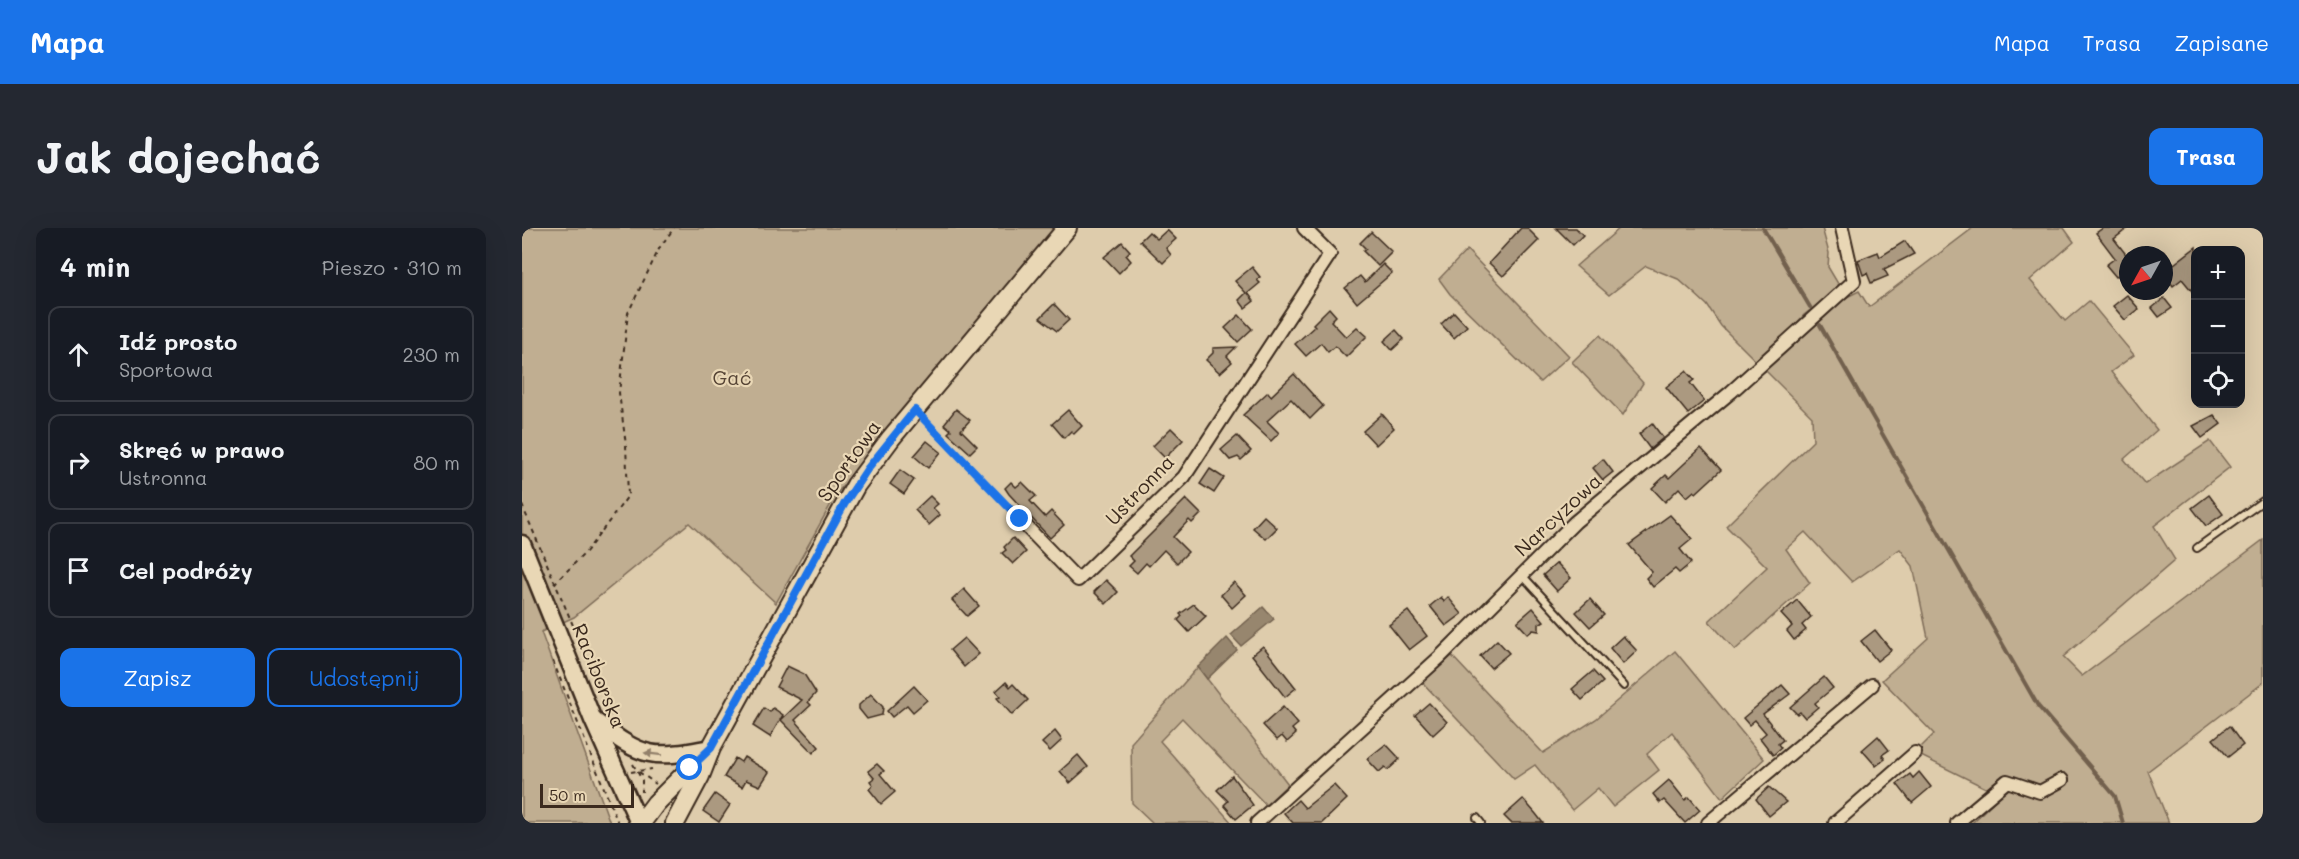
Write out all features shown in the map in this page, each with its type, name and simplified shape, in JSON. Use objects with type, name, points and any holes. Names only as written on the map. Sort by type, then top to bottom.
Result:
[{"type":"main road","name":"Sportowa","points":[[671,821],[700,776],[711,748],[856,485],[901,426],[1067,228]]},
{"type":"main road","name":"Raciborska","points":[[522,544],[593,720],[640,823]]},
{"type":"main road","points":[[593,720],[622,743],[651,756],[711,748]]},
{"type":"main road","name":"Sportowa","points":[[640,823],[656,803],[711,748]]},
{"type":"street","name":"Ustronna","points":[[1020,519],[1078,580],[1166,497],[1184,477],[1330,254],[1304,228]]},
{"type":"street","name":"Narcyzowa","points":[[1257,823],[1440,657],[1575,522],[1731,392],[1854,280],[1842,228]]},
{"type":"street","points":[[1708,823],[1872,685]]},
{"type":"street","points":[[1835,823],[1915,753]]},
{"type":"street","points":[[1957,823],[2007,781],[2040,792],[2062,780]]},
{"type":"lane","points":[[2197,548],[2263,501]]},
{"type":"lane","points":[[1522,575],[1624,686]]},
{"type":"path","points":[[544,595],[586,552],[628,496],[626,445],[619,393],[628,313],[660,247],[674,228]]},
{"type":"path","points":[[916,426],[922,418],[1020,519]]},
{"type":"path","points":[[522,505],[614,721]]},
{"type":"green space","name":"Gać","points":[[522,228],[1057,228],[888,427],[836,495],[776,603],[689,523],[574,617],[541,632],[610,823],[522,823]]},
{"type":"green space","points":[[1620,228],[1822,228],[1829,253],[1828,267],[1840,287],[1804,315],[1771,351],[1827,307],[1859,291],[1869,307],[1973,228],[2064,228],[2074,242],[2030,280],[2065,321],[2089,301],[2134,355],[2111,372],[2157,430],[2124,459],[2145,484],[2210,441],[2230,467],[2154,526],[2175,560],[2063,657],[2082,676],[2263,540],[2263,683],[2148,771],[2169,823],[1972,823],[2000,795],[1915,753],[1934,734],[1882,680],[1928,638],[1913,566],[1900,549],[1852,582],[1805,532],[1786,549],[1810,583],[1735,650],[1709,621],[1767,567],[1726,526],[1813,441],[1812,417],[1721,326],[1707,305],[1678,279],[1646,266],[1609,295],[1576,266]]},
{"type":"green space","points":[[1467,250],[1569,356],[1540,382],[1450,294],[1439,279]]},
{"type":"green space","points":[[1600,335],[1643,383],[1623,415],[1572,362]]},
{"type":"green space","points":[[1675,651],[1764,759],[1722,798],[1672,732],[1647,754],[1659,770],[1613,807],[1598,788],[1572,810],[1535,765],[1514,779],[1422,682],[1452,656],[1543,753],[1596,719]]},
{"type":"green space","points":[[1198,667],[1288,784],[1266,805],[1182,718],[1160,741],[1232,823],[1153,823],[1132,803],[1131,743]]},
{"type":"shaded area","points":[[1263,607],[1274,619],[1241,646],[1231,635]]},
{"type":"shaded area","points":[[1227,638],[1237,650],[1207,679],[1198,667]]},
{"type":"building","points":[[1521,228],[1527,228],[1539,240],[1503,276],[1489,263]]},
{"type":"building","points":[[1556,228],[1576,228],[1583,235],[1573,245]]},
{"type":"building","points":[[2103,228],[2128,228],[2114,239],[2119,246],[2119,275],[2116,277],[2106,265],[2115,258],[2096,233]]},
{"type":"building","points":[[1167,230],[1176,239],[1166,248],[1171,255],[1163,263],[1140,241],[1149,232],[1157,239]]},
{"type":"building","points":[[1371,232],[1392,252],[1378,266],[1363,251],[1366,249],[1360,243]]},
{"type":"building","points":[[1905,241],[1914,254],[1884,269],[1888,276],[1871,283],[1867,273],[1863,275],[1858,260],[1878,252],[1880,257]]},
{"type":"building","points":[[1122,242],[1130,251],[1126,255],[1131,261],[1119,273],[1104,257]]},
{"type":"building","points":[[2191,251],[2191,290],[2182,279],[2173,286],[2174,264]]},
{"type":"building","points":[[1383,264],[1392,273],[1357,303],[1345,288],[1360,276],[1365,282]]},
{"type":"building","points":[[1252,267],[1260,277],[1257,280],[1260,283],[1248,293],[1254,301],[1245,308],[1239,300],[1246,293],[1235,281]]},
{"type":"building","points":[[2121,300],[2131,300],[2139,309],[2125,320],[2113,306]]},
{"type":"building","points":[[2162,300],[2166,300],[2172,308],[2159,317],[2152,308]]},
{"type":"building","points":[[1054,304],[1069,320],[1057,331],[1040,318]]},
{"type":"building","points":[[1329,308],[1336,316],[1331,321],[1346,337],[1357,327],[1367,336],[1346,357],[1335,346],[1328,352],[1321,343],[1306,356],[1295,344],[1315,326],[1313,324]]},
{"type":"building","points":[[1454,312],[1467,326],[1454,338],[1441,324]]},
{"type":"building","points":[[1239,315],[1252,329],[1238,342],[1225,328]]},
{"type":"building","points":[[1396,330],[1404,339],[1392,350],[1384,341]]},
{"type":"building","points":[[1236,347],[1227,356],[1232,362],[1220,373],[1206,360],[1213,353],[1213,348]]},
{"type":"building","points":[[1686,371],[1694,380],[1690,383],[1704,401],[1688,414],[1666,387]]},
{"type":"building","points":[[1294,374],[1323,406],[1310,419],[1291,399],[1267,421],[1279,433],[1271,441],[1243,415],[1268,392],[1271,396]]},
{"type":"building","points":[[956,409],[970,420],[961,430],[977,446],[970,453],[948,433],[951,430],[944,424]]},
{"type":"building","points":[[1068,410],[1082,426],[1074,434],[1071,431],[1064,438],[1052,424]]},
{"type":"building","points":[[1382,414],[1394,428],[1376,445],[1363,431]]},
{"type":"building","points":[[2214,415],[2221,424],[2202,438],[2193,426]]},
{"type":"building","points":[[1652,423],[1663,438],[1650,449],[1639,434]]},
{"type":"building","points":[[1171,428],[1183,440],[1165,458],[1153,446]]},
{"type":"building","points":[[1237,436],[1251,451],[1241,460],[1238,457],[1230,460],[1221,450]]},
{"type":"building","points":[[927,441],[941,452],[928,468],[914,456]]},
{"type":"building","points":[[1701,448],[1721,470],[1696,493],[1694,491],[1687,497],[1679,488],[1665,502],[1652,488],[1666,475],[1669,478]]},
{"type":"building","points":[[1603,459],[1613,472],[1603,480],[1593,468]]},
{"type":"building","points":[[1210,469],[1224,478],[1214,493],[1200,484]]},
{"type":"building","points":[[900,470],[914,480],[904,494],[890,484]]},
{"type":"building","points":[[1011,482],[1016,487],[1022,482],[1036,496],[1030,501],[1045,517],[1051,511],[1064,525],[1050,538],[1009,494],[1005,488]]},
{"type":"building","points":[[2209,495],[2223,514],[2206,526],[2192,508]]},
{"type":"building","points":[[930,496],[938,504],[933,508],[940,515],[929,525],[915,510]]},
{"type":"building","points":[[1186,499],[1201,514],[1192,523],[1189,520],[1173,537],[1188,552],[1177,563],[1164,550],[1149,566],[1146,563],[1137,573],[1129,566],[1134,561],[1129,556]]},
{"type":"building","points":[[1670,515],[1692,539],[1680,549],[1691,563],[1679,573],[1675,569],[1653,587],[1646,578],[1652,572],[1629,545]]},
{"type":"building","points":[[1264,516],[1277,528],[1266,539],[1253,528]]},
{"type":"building","points":[[1013,538],[1026,552],[1013,564],[1002,553],[1006,550],[1004,547]]},
{"type":"building","points":[[1557,563],[1571,578],[1557,591],[1543,575]]},
{"type":"building","points":[[1106,580],[1118,592],[1106,604],[1094,592]]},
{"type":"building","points":[[1234,582],[1246,595],[1232,608],[1221,595]]},
{"type":"building","points":[[964,589],[979,606],[967,616],[952,600]]},
{"type":"building","points":[[1441,597],[1444,601],[1448,597],[1462,614],[1446,626],[1430,606]]},
{"type":"building","points":[[1590,599],[1604,615],[1590,627],[1576,612]]},
{"type":"building","points":[[1797,600],[1811,617],[1802,625],[1806,630],[1794,640],[1787,631],[1792,626],[1781,614]]},
{"type":"building","points":[[1194,604],[1206,616],[1189,632],[1178,620],[1182,616],[1180,614]]},
{"type":"building","points":[[1533,608],[1544,621],[1539,624],[1539,631],[1533,630],[1528,634],[1517,622]]},
{"type":"building","points":[[1408,611],[1427,636],[1409,650],[1389,625]]},
{"type":"building","points":[[1875,630],[1891,650],[1877,661],[1861,641]]},
{"type":"building","points":[[1623,636],[1637,651],[1623,664],[1610,648]]},
{"type":"building","points":[[964,638],[979,654],[964,667],[950,650]]},
{"type":"building","points":[[1497,640],[1509,653],[1491,668],[1480,656]]},
{"type":"building","points":[[1263,646],[1296,688],[1285,697],[1252,655]]},
{"type":"building","points":[[787,666],[804,674],[816,693],[808,702],[811,705],[795,720],[819,747],[813,753],[781,720],[802,700],[776,687]]},
{"type":"building","points":[[1593,671],[1603,682],[1582,700],[1572,689]]},
{"type":"building","points":[[1824,677],[1833,688],[1815,703],[1818,707],[1805,718],[1800,712],[1797,714],[1790,707]]},
{"type":"building","points":[[1006,682],[1010,687],[1013,684],[1028,700],[1012,715],[997,698],[1000,696],[996,691]]},
{"type":"building","points":[[1782,685],[1790,694],[1763,714],[1783,740],[1778,744],[1781,748],[1773,755],[1760,738],[1766,733],[1755,720],[1749,725],[1743,718]]},
{"type":"building","points":[[914,686],[927,700],[913,712],[907,705],[892,717],[887,711]]},
{"type":"building","points":[[871,694],[883,707],[882,715],[867,719],[859,709],[859,705]]},
{"type":"building","points":[[1429,703],[1447,722],[1433,735],[1415,715]]},
{"type":"building","points":[[1283,707],[1298,724],[1292,729],[1296,734],[1287,742],[1282,736],[1277,740],[1263,725]]},
{"type":"building","points":[[764,708],[770,712],[773,708],[783,715],[770,737],[753,726]]},
{"type":"building","points":[[2229,726],[2243,745],[2228,757],[2213,739]]},
{"type":"building","points":[[1055,731],[1062,740],[1050,751],[1042,743]]},
{"type":"building","points":[[1878,736],[1889,750],[1882,755],[1885,759],[1876,766],[1862,750]]},
{"type":"building","points":[[1386,744],[1400,759],[1388,770],[1385,767],[1379,772],[1367,759]]},
{"type":"building","points":[[1078,755],[1088,767],[1070,783],[1060,771]]},
{"type":"building","points":[[744,757],[769,772],[760,786],[746,780],[742,787],[724,777],[735,758],[741,762]]},
{"type":"building","points":[[877,764],[884,771],[880,774],[895,792],[881,804],[869,789],[873,785],[870,781],[874,778],[868,771]]},
{"type":"building","points":[[1919,772],[1931,787],[1912,803],[1897,784],[1910,774],[1913,778]]},
{"type":"building","points":[[1232,776],[1253,805],[1236,819],[1224,805],[1228,801],[1217,790]]},
{"type":"building","points":[[1669,780],[1685,800],[1689,797],[1700,810],[1685,823],[1664,800],[1660,803],[1653,794]]},
{"type":"building","points":[[1334,785],[1347,799],[1322,823],[1293,823],[1284,813],[1298,800],[1305,808]]},
{"type":"building","points":[[1769,787],[1786,802],[1769,816],[1756,799]]},
{"type":"building","points":[[715,794],[730,805],[719,822],[703,811]]},
{"type":"building","points":[[1523,799],[1543,823],[1511,823],[1504,816]]},
{"type":"waterway","points":[[1763,228],[1810,307]]},
{"type":"waterway","points":[[1820,325],[2038,706],[2115,796],[2123,823]]},
{"type":"route","points":[[690,768],[711,748],[850,494],[879,453],[915,410],[1020,519]]}]
